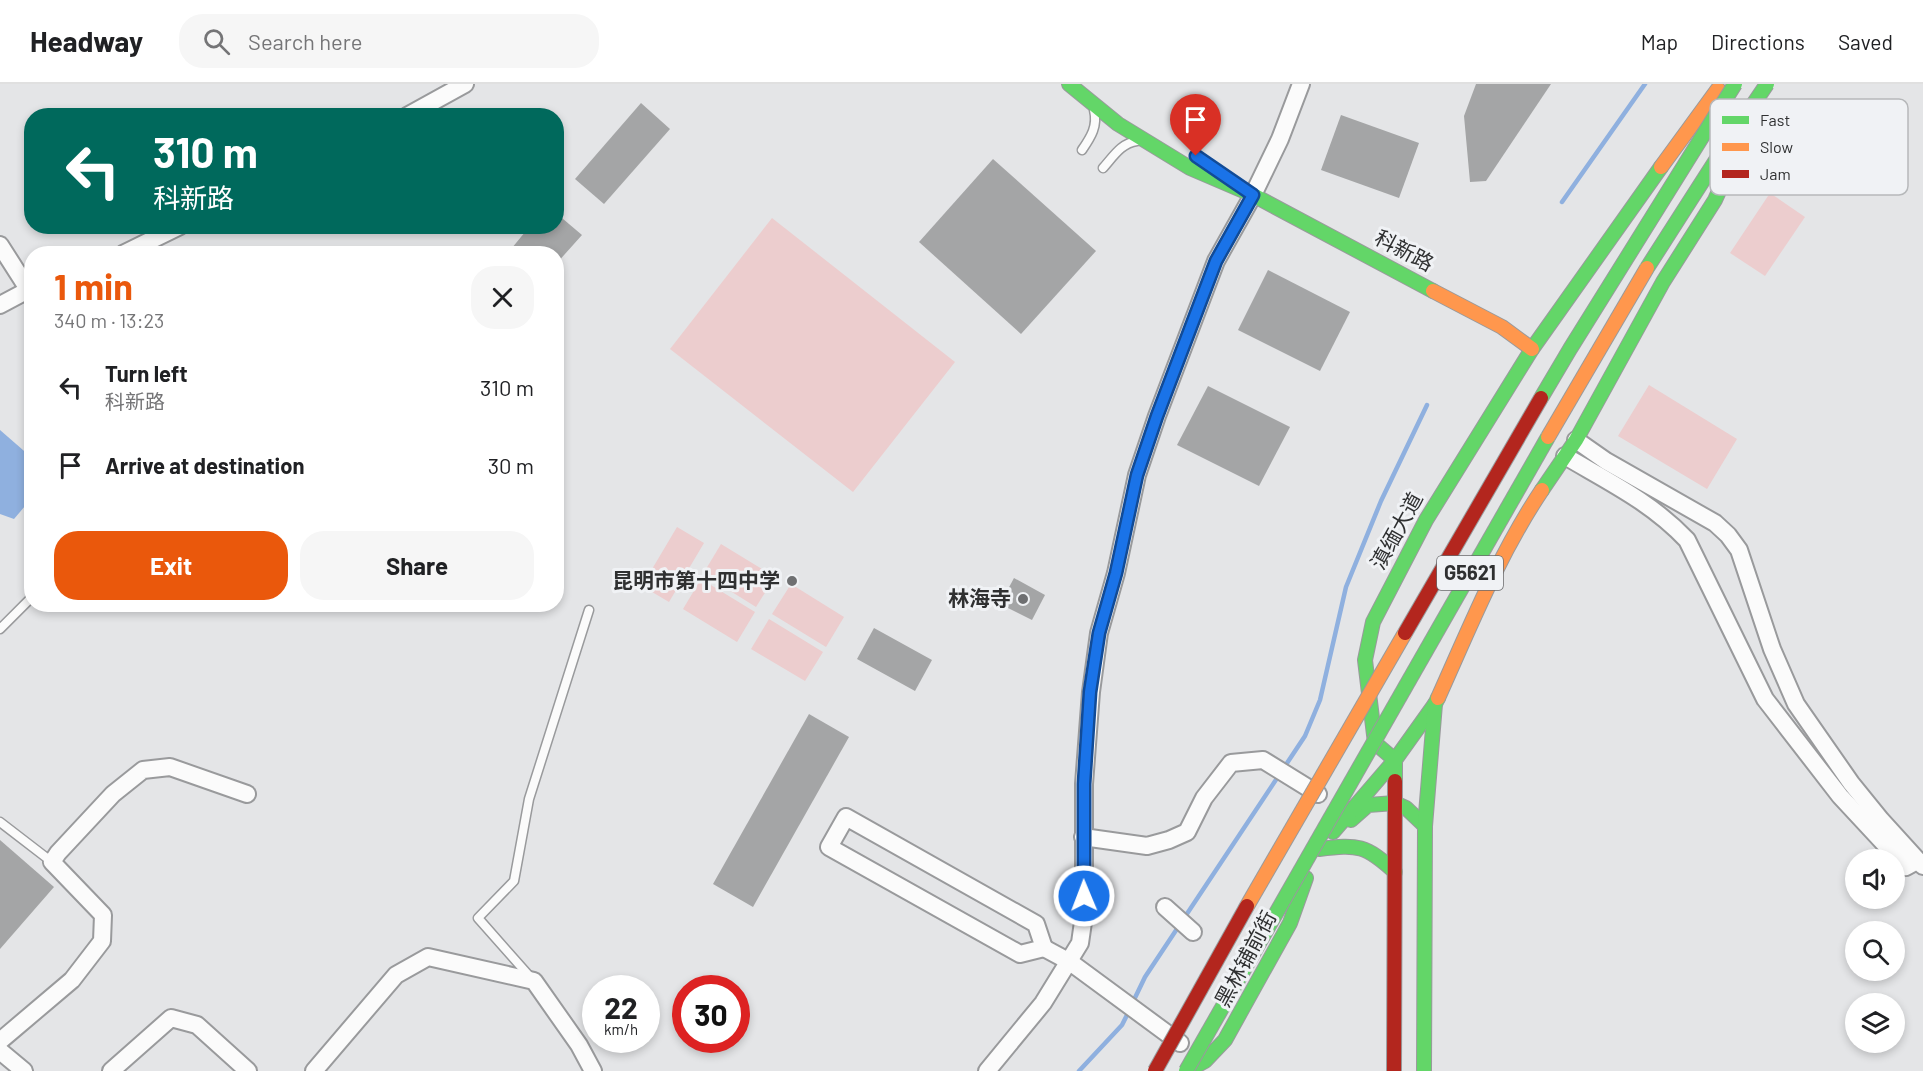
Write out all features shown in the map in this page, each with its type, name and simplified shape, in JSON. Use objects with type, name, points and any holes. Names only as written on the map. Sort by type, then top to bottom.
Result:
[{"type":"main road","name":"科新路","points":[[1069,84],[1118,124],[1190,168],[1253,195],[1502,327],[1532,349]]},
{"type":"main road","name":"科新路","points":[[1090,84],[1126,113],[1196,156],[1253,195]]},
{"type":"main road","name":"滇缅大道","points":[[1710,99],[1722,84]]},
{"type":"main road","name":"G5621","points":[[1726,99],[1735,84]]},
{"type":"main road","name":"G5621","points":[[1757,99],[1767,84]]},
{"type":"main road","points":[[1760,99],[1767,84]]},
{"type":"main road","name":"滇缅大道","points":[[1375,743],[1365,660],[1373,621],[1426,520],[1532,349],[1710,99]]},
{"type":"main road","name":"G5621","points":[[1155,1071],[1304,807],[1570,349],[1710,124]]},
{"type":"main road","name":"G5621","points":[[1186,1071],[1560,414],[1637,283],[1710,168]]},
{"type":"main road","points":[[1319,849],[1395,760],[1435,704],[1485,593],[1526,514],[1575,440],[1664,282],[1717,195]]},
{"type":"main road","points":[[1424,1071],[1425,826],[1435,704]]},
{"type":"main road","points":[[1319,849],[1343,808],[1375,743],[1395,760],[1394,1071]]},
{"type":"main road","points":[[1319,849],[1368,805],[1395,803],[1406,808],[1425,826]]},
{"type":"main road","points":[[1319,849],[1350,844],[1373,851],[1395,872]]},
{"type":"main road","name":"黑林铺前街","points":[[1186,1071],[1205,1061],[1225,1040],[1290,923],[1313,859],[1319,849]]},
{"type":"street","points":[[422,108],[465,84]]},
{"type":"street","points":[[987,1071],[1043,1003],[1080,943],[1084,915],[1084,784],[1090,692],[1097,645],[1116,573],[1137,475],[1216,261],[1253,195],[1280,139],[1301,84]]},
{"type":"street","points":[[139,246],[164,234]]},
{"type":"street","points":[[0,244],[24,279]]},
{"type":"street","points":[[0,305],[24,291]]},
{"type":"street","points":[[1575,440],[1606,461],[1715,523],[1728,535],[1739,550],[1772,649],[1796,704],[1851,783],[1876,824]]},
{"type":"street","points":[[1565,456],[1638,498],[1669,520],[1687,540],[1765,699],[1840,796],[1920,863]]},
{"type":"street","points":[[1083,837],[1147,846],[1186,832],[1203,798],[1231,763],[1263,760],[1343,808]]},
{"type":"street","points":[[0,1041],[72,980],[102,941],[104,915],[52,862],[112,794],[143,770],[170,767],[247,794]]},
{"type":"street","points":[[1044,948],[1036,924],[846,817],[829,847],[1020,954],[1044,948],[1070,962],[1205,1061]]},
{"type":"street","points":[[1164,907],[1192,932]]},
{"type":"street","points":[[314,1071],[396,975],[428,957],[534,981],[579,1045],[593,1071]]},
{"type":"street","points":[[111,1071],[171,1018],[197,1025],[248,1071]]},
{"type":"street","points":[[0,1051],[24,1071]]},
{"type":"lane","points":[[1082,150],[1096,121],[1093,107],[1088,100]]},
{"type":"lane","points":[[1103,168],[1127,144],[1133,141],[1147,141]]},
{"type":"lane","points":[[0,629],[24,605]]},
{"type":"lane","points":[[534,981],[478,918],[514,881],[529,799],[589,610]]},
{"type":"lane","points":[[0,822],[52,862]]},
{"type":"shaded area","points":[[1769,195],[1773,195],[1805,217],[1765,276],[1730,253]]},
{"type":"shaded area","points":[[772,218],[955,362],[853,492],[670,349]]},
{"type":"shaded area","points":[[1649,385],[1737,439],[1707,489],[1618,436]]},
{"type":"shaded area","points":[[677,527],[704,543],[669,602],[642,586]]},
{"type":"shaded area","points":[[721,544],[775,577],[756,607],[703,574]]},
{"type":"shaded area","points":[[701,579],[755,612],[737,642],[683,609]]},
{"type":"shaded area","points":[[791,584],[844,617],[826,647],[772,614]]},
{"type":"shaded area","points":[[769,619],[823,652],[805,681],[751,649]]},
{"type":"water","points":[[0,430],[24,451],[24,507],[14,519],[0,514]]},
{"type":"building","points":[[1476,84],[1551,84],[1486,181],[1470,182],[1464,116]]},
{"type":"building","points":[[641,103],[670,129],[604,204],[575,179]]},
{"type":"building","points":[[1341,115],[1419,143],[1399,198],[1321,170]]},
{"type":"building","points":[[993,159],[1096,251],[1021,334],[919,242]]},
{"type":"building","points":[[564,220],[582,235],[564,255],[564,246],[514,246],[523,234],[564,234]]},
{"type":"building","points":[[1268,270],[1350,312],[1320,371],[1238,330]]},
{"type":"building","points":[[1208,386],[1290,427],[1259,486],[1177,445]]},
{"type":"building","name":"林海寺","points":[[1014,578],[1045,595],[1032,620],[1000,604]]},
{"type":"building","points":[[874,628],[932,660],[915,691],[857,659]]},
{"type":"building","points":[[809,714],[849,737],[753,907],[713,884]]},
{"type":"building","points":[[0,840],[54,887],[0,949]]},
{"type":"waterway","points":[[1562,202],[1645,84]]},
{"type":"waterway","points":[[1132,1004],[1145,977],[1305,736],[1320,700],[1346,587],[1381,501],[1427,405]]},
{"type":"waterway","points":[[1079,1071],[1122,1025],[1129,1011]]},
{"type":"traffic: fast","points":[[1069,84],[1118,124],[1190,168],[1253,195],[1433,291]]},
{"type":"traffic: fast","points":[[1726,99],[1735,84]]},
{"type":"traffic: fast","points":[[1757,99],[1767,84]]},
{"type":"traffic: fast","points":[[1541,398],[1710,124]]},
{"type":"traffic: fast","points":[[1395,781],[1395,760],[1375,743],[1365,660],[1373,622],[1426,520],[1532,349],[1661,167]]},
{"type":"traffic: fast","points":[[1647,268],[1710,170]]},
{"type":"traffic: fast","points":[[1542,490],[1576,440],[1663,282],[1717,195]]},
{"type":"traffic: fast","points":[[1186,1071],[1548,437]]},
{"type":"traffic: fast","points":[[1424,1071],[1425,826],[1435,704],[1438,698]]},
{"type":"traffic: fast","points":[[1333,832],[1395,760],[1435,704]]},
{"type":"traffic: fast","points":[[1351,820],[1368,805],[1395,803],[1406,808],[1425,826]]},
{"type":"traffic: fast","points":[[1319,849],[1361,848],[1376,856],[1395,872]]},
{"type":"traffic: fast","points":[[1190,1069],[1205,1061],[1225,1040],[1290,923],[1306,878]]},
{"type":"traffic: slow","points":[[1711,99],[1718,89]]},
{"type":"traffic: slow","points":[[1661,167],[1710,100]]},
{"type":"traffic: slow","points":[[1548,437],[1647,268]]},
{"type":"traffic: slow","points":[[1433,291],[1502,327],[1532,349]]},
{"type":"traffic: slow","points":[[1438,698],[1499,565],[1526,514],[1542,490]]},
{"type":"traffic: slow","points":[[1247,906],[1405,633]]},
{"type":"traffic: jam","points":[[1405,633],[1541,398]]},
{"type":"traffic: jam","points":[[1394,1071],[1395,781]]},
{"type":"traffic: jam","points":[[1155,1071],[1247,906]]},
{"type":"place","name":"昆明市第十四中学","points":[[792,581]]},
{"type":"place","name":"林海寺","points":[[1023,599]]},
{"type":"route","points":[[1084,896],[1084,784],[1090,692],[1099,633],[1116,573],[1137,475],[1216,261],[1253,195],[1196,156]]}]
